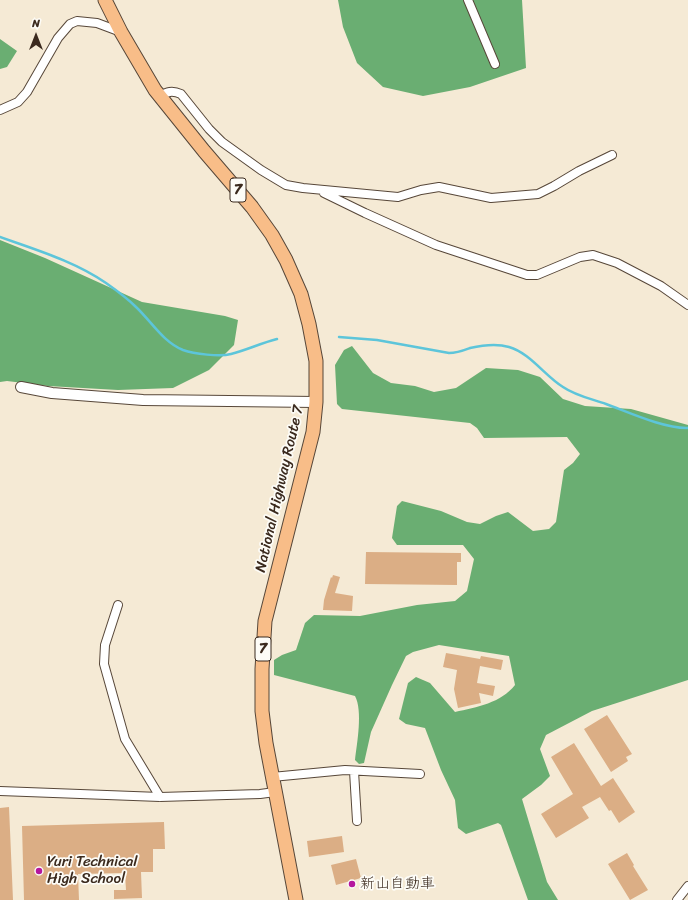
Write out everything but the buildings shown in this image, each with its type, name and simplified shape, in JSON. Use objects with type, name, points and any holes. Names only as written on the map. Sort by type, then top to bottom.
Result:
[{"type":"highway","name":"National Highway Route 7","points":[[105,0],[121,32],[159,96],[252,207],[272,235],[286,260],[301,294],[309,324],[316,361],[316,402],[313,432],[265,621],[262,669],[262,711],[272,777],[296,900]]},
{"type":"street","points":[[468,0],[495,64]]},
{"type":"street","points":[[0,110],[18,102],[27,92],[58,38],[70,24],[77,21],[97,23],[121,32]]},
{"type":"street","points":[[159,96],[168,91],[174,91],[181,94],[209,129],[222,142],[249,162],[286,185],[318,190],[398,197],[421,190],[439,187],[491,198],[538,194],[579,171],[612,155]]},
{"type":"street","points":[[318,190],[436,245],[527,275],[537,275],[580,257],[594,255],[617,263],[650,280],[688,305]]},
{"type":"street","points":[[20,387],[52,393],[143,400],[316,402]]},
{"type":"street","points":[[118,605],[106,645],[104,664],[125,739],[160,797]]},
{"type":"street","points":[[272,777],[345,770],[420,774]]},
{"type":"street","points":[[354,771],[357,821]]},
{"type":"street","points":[[0,791],[160,797],[260,794],[275,792]]},
{"type":"street","points":[[677,900],[688,886]]},
{"type":"green space","points":[[338,0],[522,0],[526,68],[470,87],[423,96],[383,87],[357,63],[343,27]]},
{"type":"green space","points":[[0,39],[17,51],[7,67],[0,69]]},
{"type":"green space","points":[[0,240],[45,258],[142,302],[225,316],[238,320],[234,345],[209,370],[173,388],[118,390],[48,386],[7,381],[0,382]]},
{"type":"green space","points":[[352,346],[373,373],[391,383],[415,386],[434,392],[456,388],[486,368],[518,370],[540,377],[563,399],[585,406],[631,409],[688,425],[688,680],[592,711],[546,735],[540,749],[550,776],[541,785],[522,799],[547,882],[558,900],[528,900],[501,825],[498,823],[466,834],[458,828],[455,800],[441,770],[425,728],[406,724],[399,719],[408,683],[416,677],[430,683],[455,712],[488,703],[503,696],[515,685],[509,656],[439,645],[413,652],[406,656],[371,732],[364,763],[359,764],[355,760],[359,710],[355,696],[274,675],[274,660],[282,655],[296,650],[305,623],[314,615],[360,616],[417,605],[455,601],[467,591],[474,559],[463,545],[397,545],[392,538],[397,506],[402,501],[441,511],[467,522],[480,524],[508,512],[533,531],[549,529],[556,522],[564,470],[573,463],[580,454],[567,437],[484,438],[477,428],[470,423],[342,409],[337,404],[335,365],[344,350]]},
{"type":"waterway","points":[[0,237],[68,262],[94,275],[125,297],[142,313],[163,337],[183,350],[207,355],[226,355],[277,339]]},
{"type":"waterway","points":[[339,337],[377,340],[449,353],[485,345],[509,347],[531,359],[556,382],[573,393],[658,423],[679,428],[688,428]]},
{"type":"place","name":"Yuri Technical High School","points":[[39,871]]},
{"type":"place","name":"新山自動車","points":[[352,884]]}]
